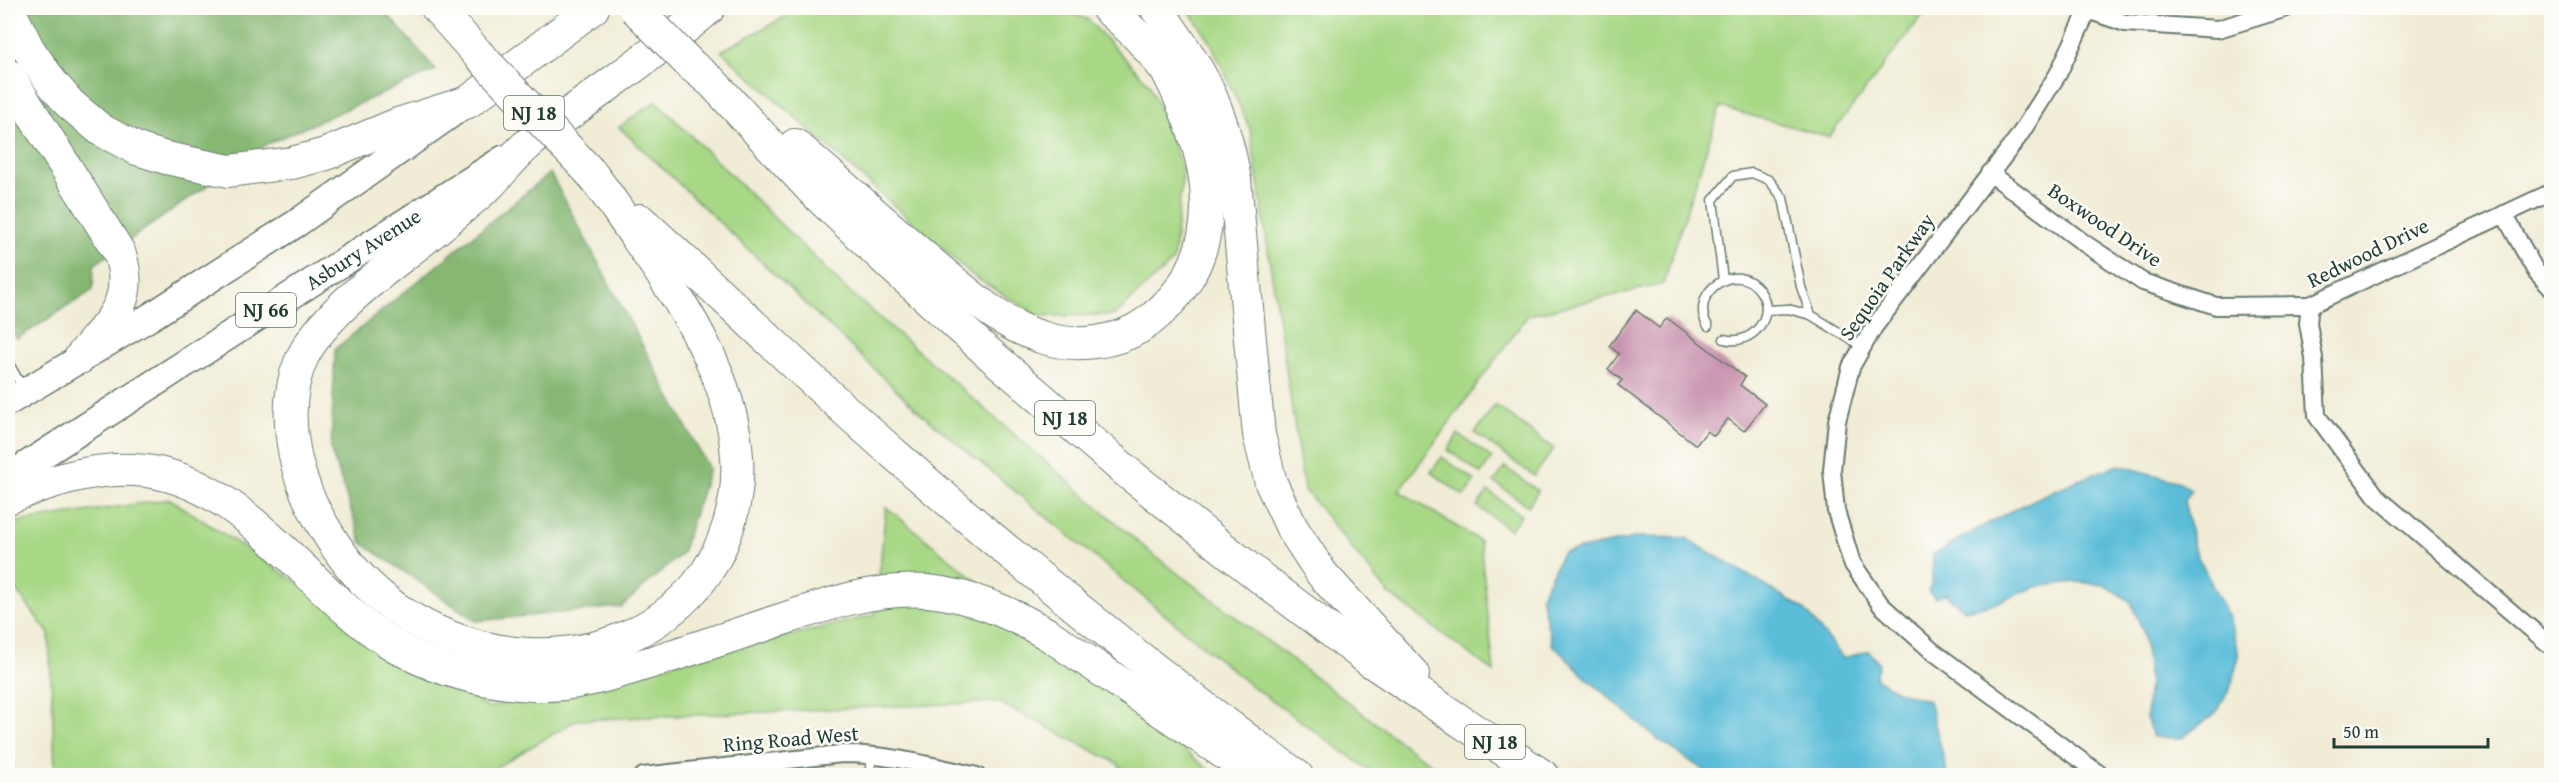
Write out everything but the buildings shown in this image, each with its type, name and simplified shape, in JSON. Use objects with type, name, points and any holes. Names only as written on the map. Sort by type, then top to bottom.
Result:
[{"type":"highway","points":[[8,8],[29,50],[52,83],[70,104],[101,130],[137,149],[166,158],[219,169],[229,171],[292,163],[326,154],[398,124],[468,102]]},
{"type":"highway","points":[[424,8],[444,16]]},
{"type":"highway","name":"NJ 66","points":[[468,102],[593,8]]},
{"type":"highway","name":"NJ 18","points":[[635,8],[717,88],[813,190],[892,266],[985,350],[1118,464],[1266,582],[1360,653],[1543,776]]},
{"type":"highway","name":"Asbury Avenue","points":[[527,145],[700,15],[728,8]]},
{"type":"highway","points":[[717,88],[747,105],[910,246],[990,311],[1042,338],[1086,343],[1107,340],[1144,325],[1167,307],[1181,291],[1195,267],[1202,248],[1207,209],[1203,164],[1197,140],[1178,92],[1167,72],[1132,29],[1107,8]]},
{"type":"highway","points":[[1156,8],[1206,82],[1217,107],[1230,151],[1235,180],[1259,435],[1271,483],[1292,528],[1322,574],[1446,709]]},
{"type":"highway","name":"NJ 18","points":[[444,16],[594,177],[892,452],[1125,647],[1297,776]]},
{"type":"highway","points":[[8,75],[119,252],[125,269],[125,294],[117,312],[80,358]]},
{"type":"highway","points":[[527,145],[489,184],[362,290],[324,325],[304,354],[296,377],[292,399],[291,430],[296,461],[310,501],[330,540],[352,568],[386,602],[432,630],[495,651],[525,655],[585,650],[616,642],[659,620],[683,600],[703,577],[725,540],[734,502],[738,462],[734,428],[712,364],[680,300],[594,177]]},
{"type":"highway","points":[[8,498],[50,481],[93,472],[135,470],[166,475],[196,485],[232,507],[257,527],[306,573],[388,641],[435,666],[469,677],[537,685],[588,681],[824,606],[874,594],[926,591],[958,596],[985,603],[1049,635],[1258,776]]},
{"type":"main road","name":"NJ 66","points":[[16,396],[150,317],[297,223],[468,102]]},
{"type":"main road","name":"Asbury Avenue","points":[[8,477],[527,145]]},
{"type":"street","points":[[2086,8],[2125,23],[2218,29],[2287,8]]},
{"type":"street","name":"Sequoia Parkway","points":[[2086,8],[2058,74],[2019,136],[1874,327],[1851,367],[1837,421],[1832,470],[1836,511],[1852,563],[1881,605],[1931,651],[2102,776]]},
{"type":"street","name":"Boxwood Drive","points":[[1990,173],[2084,243],[2143,282],[2216,306],[2310,305]]},
{"type":"street","name":"Redwood Drive","points":[[2552,192],[2310,305],[2308,323],[2314,358],[2317,416],[2376,497],[2552,647]]},
{"type":"street","points":[[2504,214],[2535,270],[2552,289]]},
{"type":"street","name":"Ring Road West","points":[[644,776],[753,770],[842,754],[873,755],[977,776]]},
{"type":"lane","points":[[1723,280],[1713,200],[1733,176],[1752,173],[1769,180],[1783,198],[1801,287],[1811,315]]},
{"type":"lane","points":[[1708,327],[1703,313],[1703,302],[1714,285],[1723,280],[1743,279],[1752,284],[1760,291],[1766,310],[1764,320],[1750,336],[1741,340],[1724,339]]},
{"type":"lane","points":[[1766,310],[1788,309],[1811,315],[1863,347]]},
{"type":"lane","points":[[8,362],[16,396]]},
{"type":"lane","points":[[868,776],[873,755]]},
{"type":"green space","points":[[8,8],[382,8],[436,70],[267,144],[94,265],[93,290],[17,339],[8,325]]},
{"type":"green space","points":[[802,8],[1056,8],[1087,19],[1150,85],[1183,171],[1173,261],[1115,315],[1038,316],[973,276],[721,51]]},
{"type":"green space","points":[[1187,8],[1928,8],[1829,137],[1720,107],[1663,284],[1528,315],[1399,491],[1480,541],[1494,672],[1389,594],[1304,489],[1250,129],[1210,41]]},
{"type":"green space","points":[[656,101],[843,286],[1151,553],[1415,753],[1449,775],[1376,775],[1250,685],[924,416],[619,127]]},
{"type":"green space","points":[[550,173],[709,469],[682,553],[621,607],[476,621],[362,543],[331,451],[335,349]]},
{"type":"green space","points":[[1495,405],[1554,449],[1534,476],[1475,433]]},
{"type":"green space","points":[[1458,434],[1492,458],[1481,474],[1448,450]]},
{"type":"green space","points":[[1442,457],[1475,481],[1464,496],[1431,472]]},
{"type":"green space","points":[[1505,467],[1538,491],[1528,506],[1494,482]]},
{"type":"green space","points":[[1488,491],[1521,515],[1510,530],[1477,506]]},
{"type":"green space","points":[[170,499],[488,708],[875,615],[886,507],[1215,775],[1128,775],[1117,763],[998,702],[577,720],[483,775],[66,775],[55,767],[49,634],[8,579],[8,528],[17,522]]},
{"type":"water","points":[[2119,465],[2180,482],[2192,490],[2184,500],[2194,549],[2230,620],[2239,656],[2231,686],[2217,712],[2182,738],[2153,737],[2146,717],[2149,683],[2143,631],[2130,601],[2104,585],[2075,582],[2035,587],[1993,604],[1965,610],[1948,597],[1948,593],[1935,598],[1928,591],[1932,582],[1933,555],[2023,505],[2070,483]]},
{"type":"water","points":[[1640,537],[1686,538],[1804,609],[1843,658],[1869,651],[1879,663],[1875,678],[1897,691],[1929,701],[1948,775],[1711,775],[1656,738],[1584,676],[1552,644],[1541,596],[1562,553]]}]
